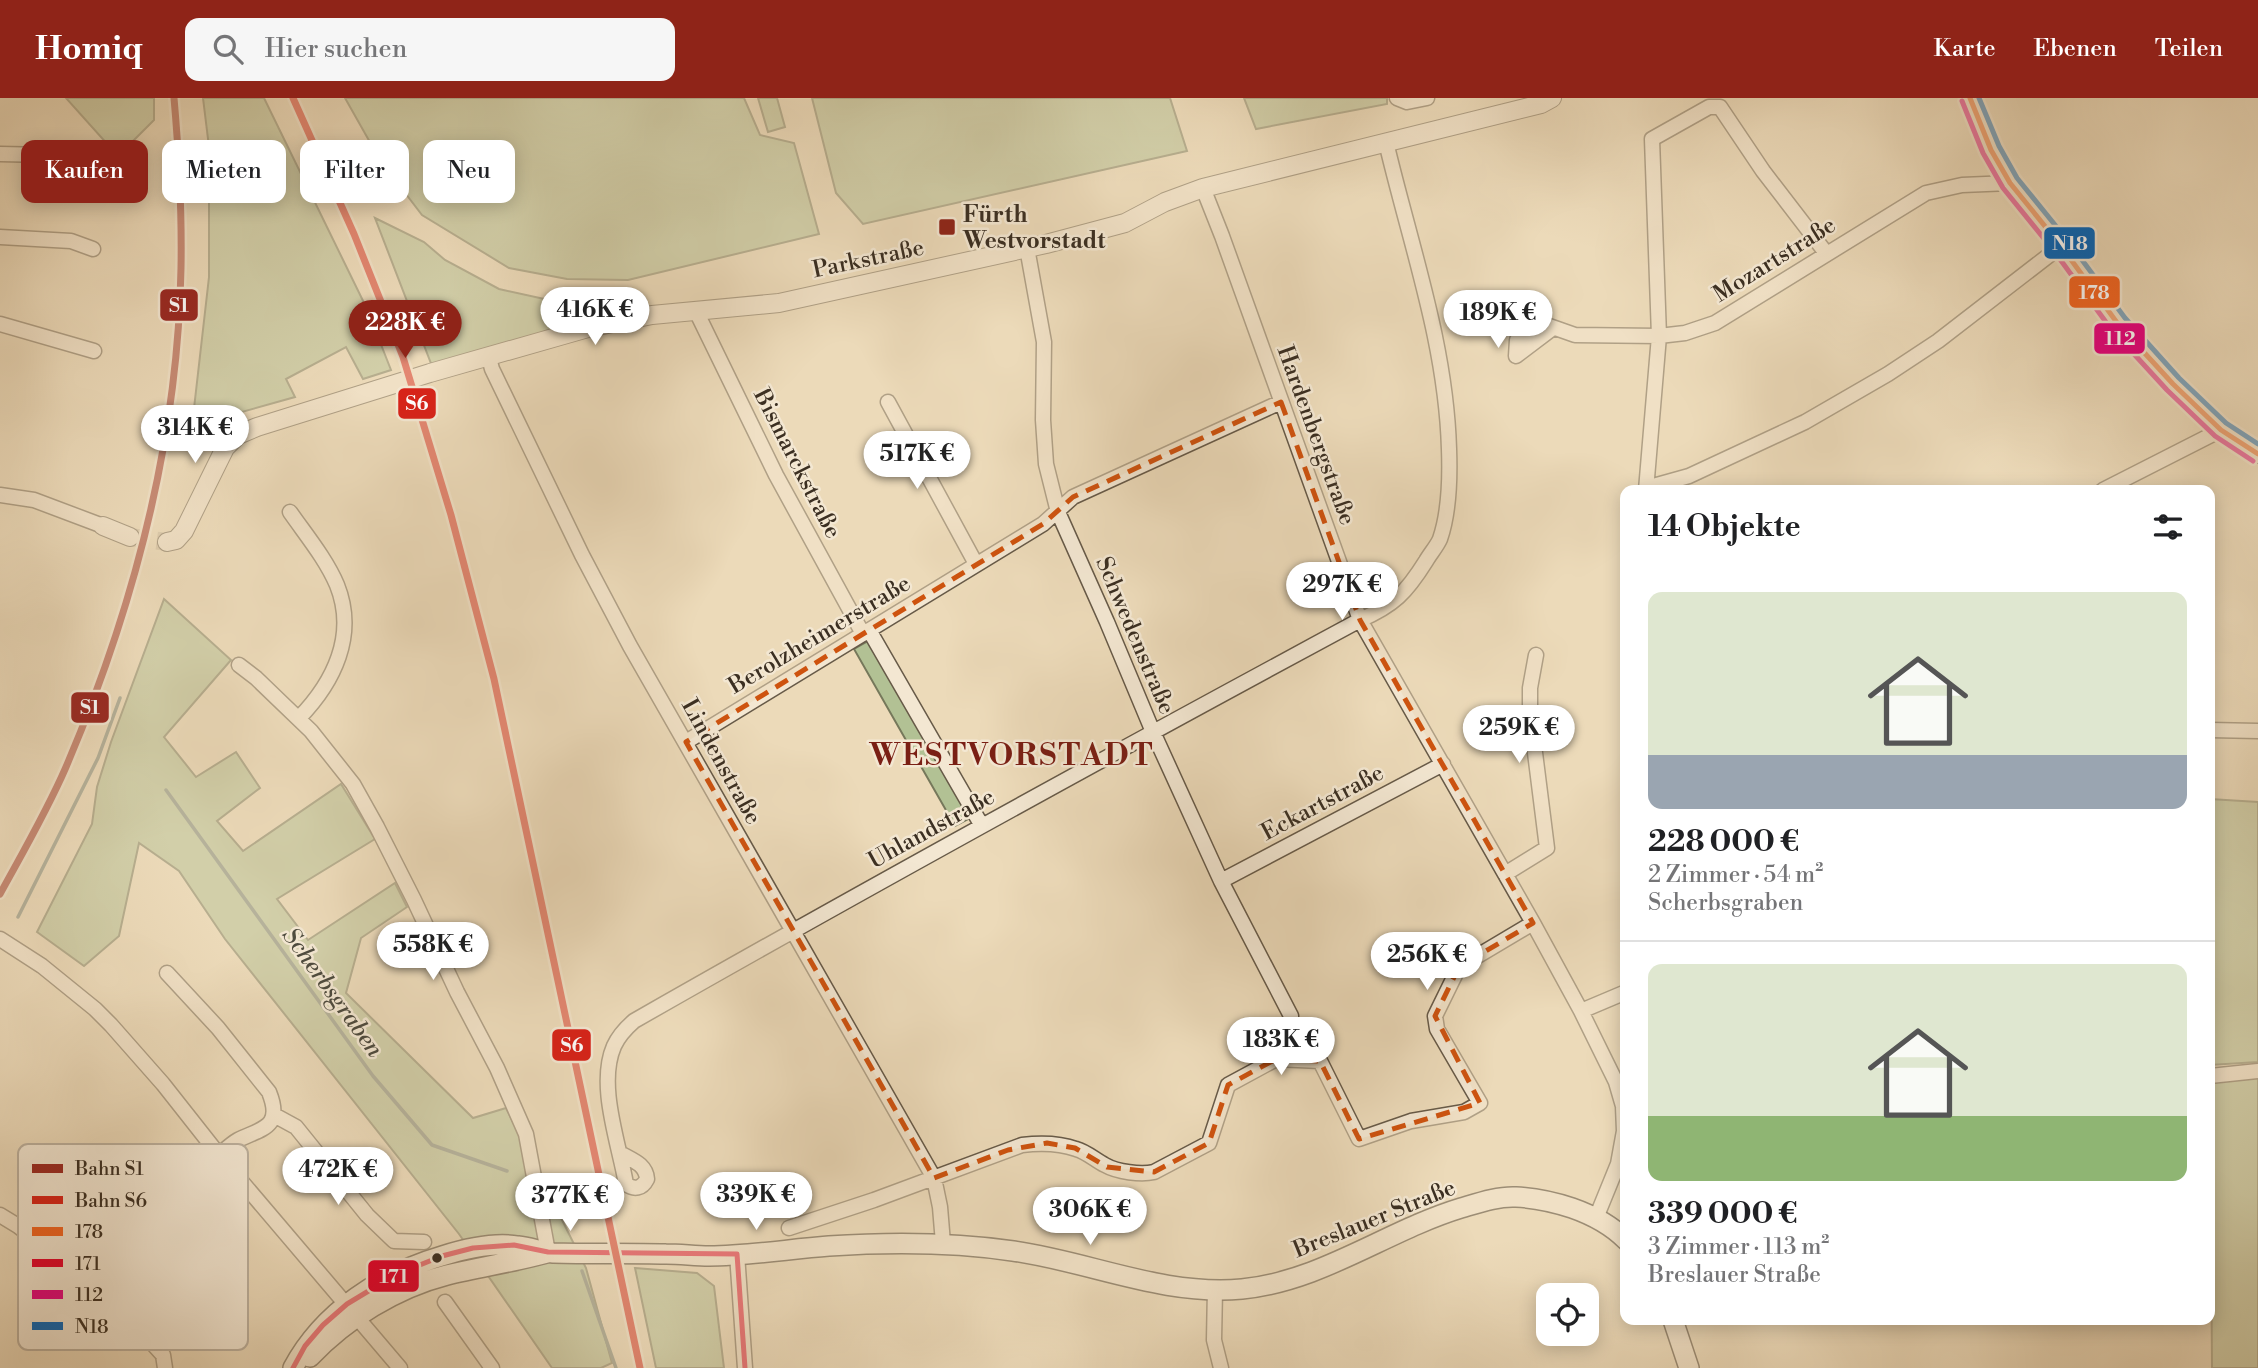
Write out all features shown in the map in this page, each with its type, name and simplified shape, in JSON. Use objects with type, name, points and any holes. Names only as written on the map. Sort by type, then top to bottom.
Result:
[{"type":"main road","name":"Breslauer Straße","points":[[293,1368],[305,1346],[323,1325],[352,1310],[429,1281],[548,1252],[737,1254],[833,1246],[943,1243],[1015,1251],[1181,1288],[1244,1289],[1310,1273],[1432,1217],[1474,1204],[1513,1197],[1553,1202],[1596,1218],[1620,1236]]},
{"type":"main road","name":"Breslauer Straße","points":[[300,1368],[332,1336],[352,1310]]},
{"type":"main road","points":[[1675,1325],[1689,1368]]},
{"type":"street","points":[[1402,100],[1427,98]]},
{"type":"street","name":"Parkstraße","points":[[167,542],[176,540],[184,531],[230,441],[237,435],[257,427],[430,373],[588,328],[652,315],[779,303],[1027,248],[1125,223],[1165,202],[1203,188],[1530,107],[1552,98]]},
{"type":"street","points":[[1970,98],[1991,150],[2010,183],[2061,246],[2118,324],[2173,384],[2221,430],[2258,454]]},
{"type":"street","points":[[1646,485],[1660,336],[1652,139],[1709,107],[1720,107],[1763,171],[1826,253]]},
{"type":"street","name":"Uhlandstraße","points":[[620,1153],[611,1113],[609,1062],[614,1045],[622,1032],[634,1021],[1153,732],[1387,608],[1411,585],[1440,539],[1450,483],[1448,426],[1443,376],[1433,323],[1386,142]]},
{"type":"street","points":[[0,154],[21,154]]},
{"type":"street","name":"Mozartstraße","points":[[1552,328],[1575,335],[1660,336],[1685,333],[1715,323],[1926,193],[1962,185],[2010,183]]},
{"type":"street","name":"Hardenbergstraße","points":[[1203,188],[1360,621],[1534,923],[1581,1011],[1616,1082],[1620,1096]]},
{"type":"street","points":[[0,237],[71,240],[93,249]]},
{"type":"street","points":[[1659,485],[1689,476],[1805,422],[1888,374],[1938,341],[2061,246]]},
{"type":"street","name":"Schwedenstraße","points":[[1027,248],[1044,342],[1043,420],[1046,464],[1058,512],[1221,881],[1291,1016]]},
{"type":"street","name":"Bismarckstraße","points":[[696,311],[776,475],[982,826]]},
{"type":"street","points":[[0,324],[94,351]]},
{"type":"street","name":"Lindenstraße","points":[[489,358],[582,555],[630,646],[934,1178],[943,1243]]},
{"type":"street","points":[[888,402],[976,564]]},
{"type":"street","name":"Berolzheimerstraße","points":[[686,742],[1043,524],[1073,497],[1281,402]]},
{"type":"street","points":[[2113,485],[2221,430]]},
{"type":"street","points":[[0,495],[34,500],[130,537]]},
{"type":"street","points":[[290,512],[336,584],[344,620],[344,641],[340,656],[326,685],[299,718]]},
{"type":"street","points":[[1505,874],[1547,848],[1530,713],[1530,688],[1536,655]]},
{"type":"street","points":[[239,665],[299,718],[353,784],[377,827],[497,1068],[526,1134],[548,1252]]},
{"type":"street","points":[[2215,730],[2258,731]]},
{"type":"street","name":"Eckartstraße","points":[[1221,881],[1443,764]]},
{"type":"street","points":[[789,1228],[1022,1146],[1046,1143],[1075,1148],[1091,1155],[1107,1167],[1147,1174],[1154,1172],[1209,1143],[1228,1085],[1276,1059],[1320,1061],[1359,1139],[1411,1121],[1464,1112],[1480,1103],[1437,1030],[1435,1016],[1459,967],[1534,923]]},
{"type":"street","points":[[0,939],[42,966],[95,1009],[163,1084],[211,1144]]},
{"type":"street","points":[[167,973],[218,1028],[270,1092],[274,1115],[267,1126],[257,1134],[232,1144]]},
{"type":"street","points":[[1581,1011],[1620,995]]},
{"type":"street","points":[[2215,1075],[2258,1071]]},
{"type":"street","points":[[274,1115],[296,1127],[367,1215],[394,1241],[424,1242]]},
{"type":"street","name":"Hardenbergstraße","points":[[1596,1218],[1620,1153]]},
{"type":"street","points":[[248,1188],[400,1368]]},
{"type":"street","points":[[0,1215],[18,1226]]},
{"type":"street","points":[[737,1254],[745,1368]]},
{"type":"street","points":[[1215,1289],[1214,1340],[1222,1368]]},
{"type":"street","points":[[445,1302],[492,1368]]},
{"type":"street","points":[[158,1350],[163,1355],[165,1368]]},
{"type":"highlighted area","points":[[1281,402],[1360,620],[1533,923],[1459,967],[1435,1016],[1480,1103],[1359,1139],[1320,1061],[1276,1059],[1228,1085],[1209,1143],[1154,1172],[1107,1167],[1075,1148],[1047,1143],[1008,1150],[934,1178],[686,742],[1043,524],[1073,497]]},
{"type":"green space","points":[[66,98],[154,98],[154,120],[134,140],[104,140]]},
{"type":"green space","points":[[203,98],[264,98],[285,140],[208,140]]},
{"type":"green space","points":[[345,98],[744,98],[760,135],[794,143],[819,234],[628,280],[567,279],[509,268],[422,215],[409,198],[409,140],[369,140]]},
{"type":"green space","points":[[758,98],[777,98],[785,127],[768,132]]},
{"type":"green space","points":[[812,98],[1170,98],[1187,151],[863,224],[836,193]]},
{"type":"green space","points":[[1244,98],[1387,98],[1387,104],[1256,129]]},
{"type":"green space","points":[[286,143],[300,172],[300,203],[315,203],[367,309],[391,370],[363,379],[346,347],[286,379],[295,397],[192,426],[209,277],[209,203],[286,203]]},
{"type":"green space","points":[[375,218],[424,242],[445,260],[499,289],[608,313],[432,366]]},
{"type":"green space","points":[[164,599],[231,660],[164,737],[196,777],[236,752],[260,788],[217,821],[243,851],[341,784],[375,839],[277,899],[308,940],[395,883],[407,907],[361,938],[346,993],[473,1118],[506,1108],[586,1268],[612,1363],[601,1368],[552,1368],[459,1234],[225,939],[179,871],[139,843],[119,936],[84,966],[37,932],[92,824],[97,787],[111,742]]},
{"type":"green space","points":[[870,640],[970,818],[955,826],[854,649]]},
{"type":"green space","points":[[2215,799],[2258,802],[2258,1062],[2215,1065]]},
{"type":"green space","points":[[2258,1071],[2258,1368],[2212,1368],[2212,1325],[2215,1325],[2215,1073]]},
{"type":"green space","points":[[635,1268],[697,1273],[714,1286],[724,1368],[656,1368]]},
{"type":"waterway","points":[[18,917],[98,758],[120,698]]},
{"type":"waterway","name":"Scherbsgraben","points":[[166,790],[373,1076],[432,1145],[507,1171]]},
{"type":"waterway","name":"Scherbsgraben","points":[[582,1271],[616,1368]]},
{"type":"tunnel","points":[[130,537],[167,542]]},
{"type":"rail line","name":"S1","points":[[0,894],[51,800],[90,707],[112,647],[148,523],[161,460],[178,332],[181,225],[174,98]]},
{"type":"rail line","name":"S6","points":[[293,98],[354,234],[403,357],[451,515],[494,679],[640,1368]]},
{"type":"transit line","name":"178","points":[[1970,98],[1991,150],[2010,183],[2061,246],[2118,324],[2173,384],[2221,430],[2258,454]]},
{"type":"transit line","name":"N18","points":[[1979,98],[1999,146],[2017,178],[2125,318],[2179,378],[2226,423],[2258,444]]},
{"type":"transit line","name":"112","points":[[1962,101],[1983,153],[2003,188],[2054,251],[2111,329],[2167,390],[2215,436],[2253,461]]},
{"type":"transit line","name":"171","points":[[293,1368],[305,1346],[323,1325],[347,1304],[395,1275],[442,1256],[473,1248],[514,1245],[548,1252],[737,1254]]},
{"type":"transit line","name":"171","points":[[737,1254],[745,1368]]},
{"type":"place","name":"Fürth Westvorstadt","points":[[947,227]]},
{"type":"district","name":"WESTVORSTADT","points":[[1012,755]]}]
